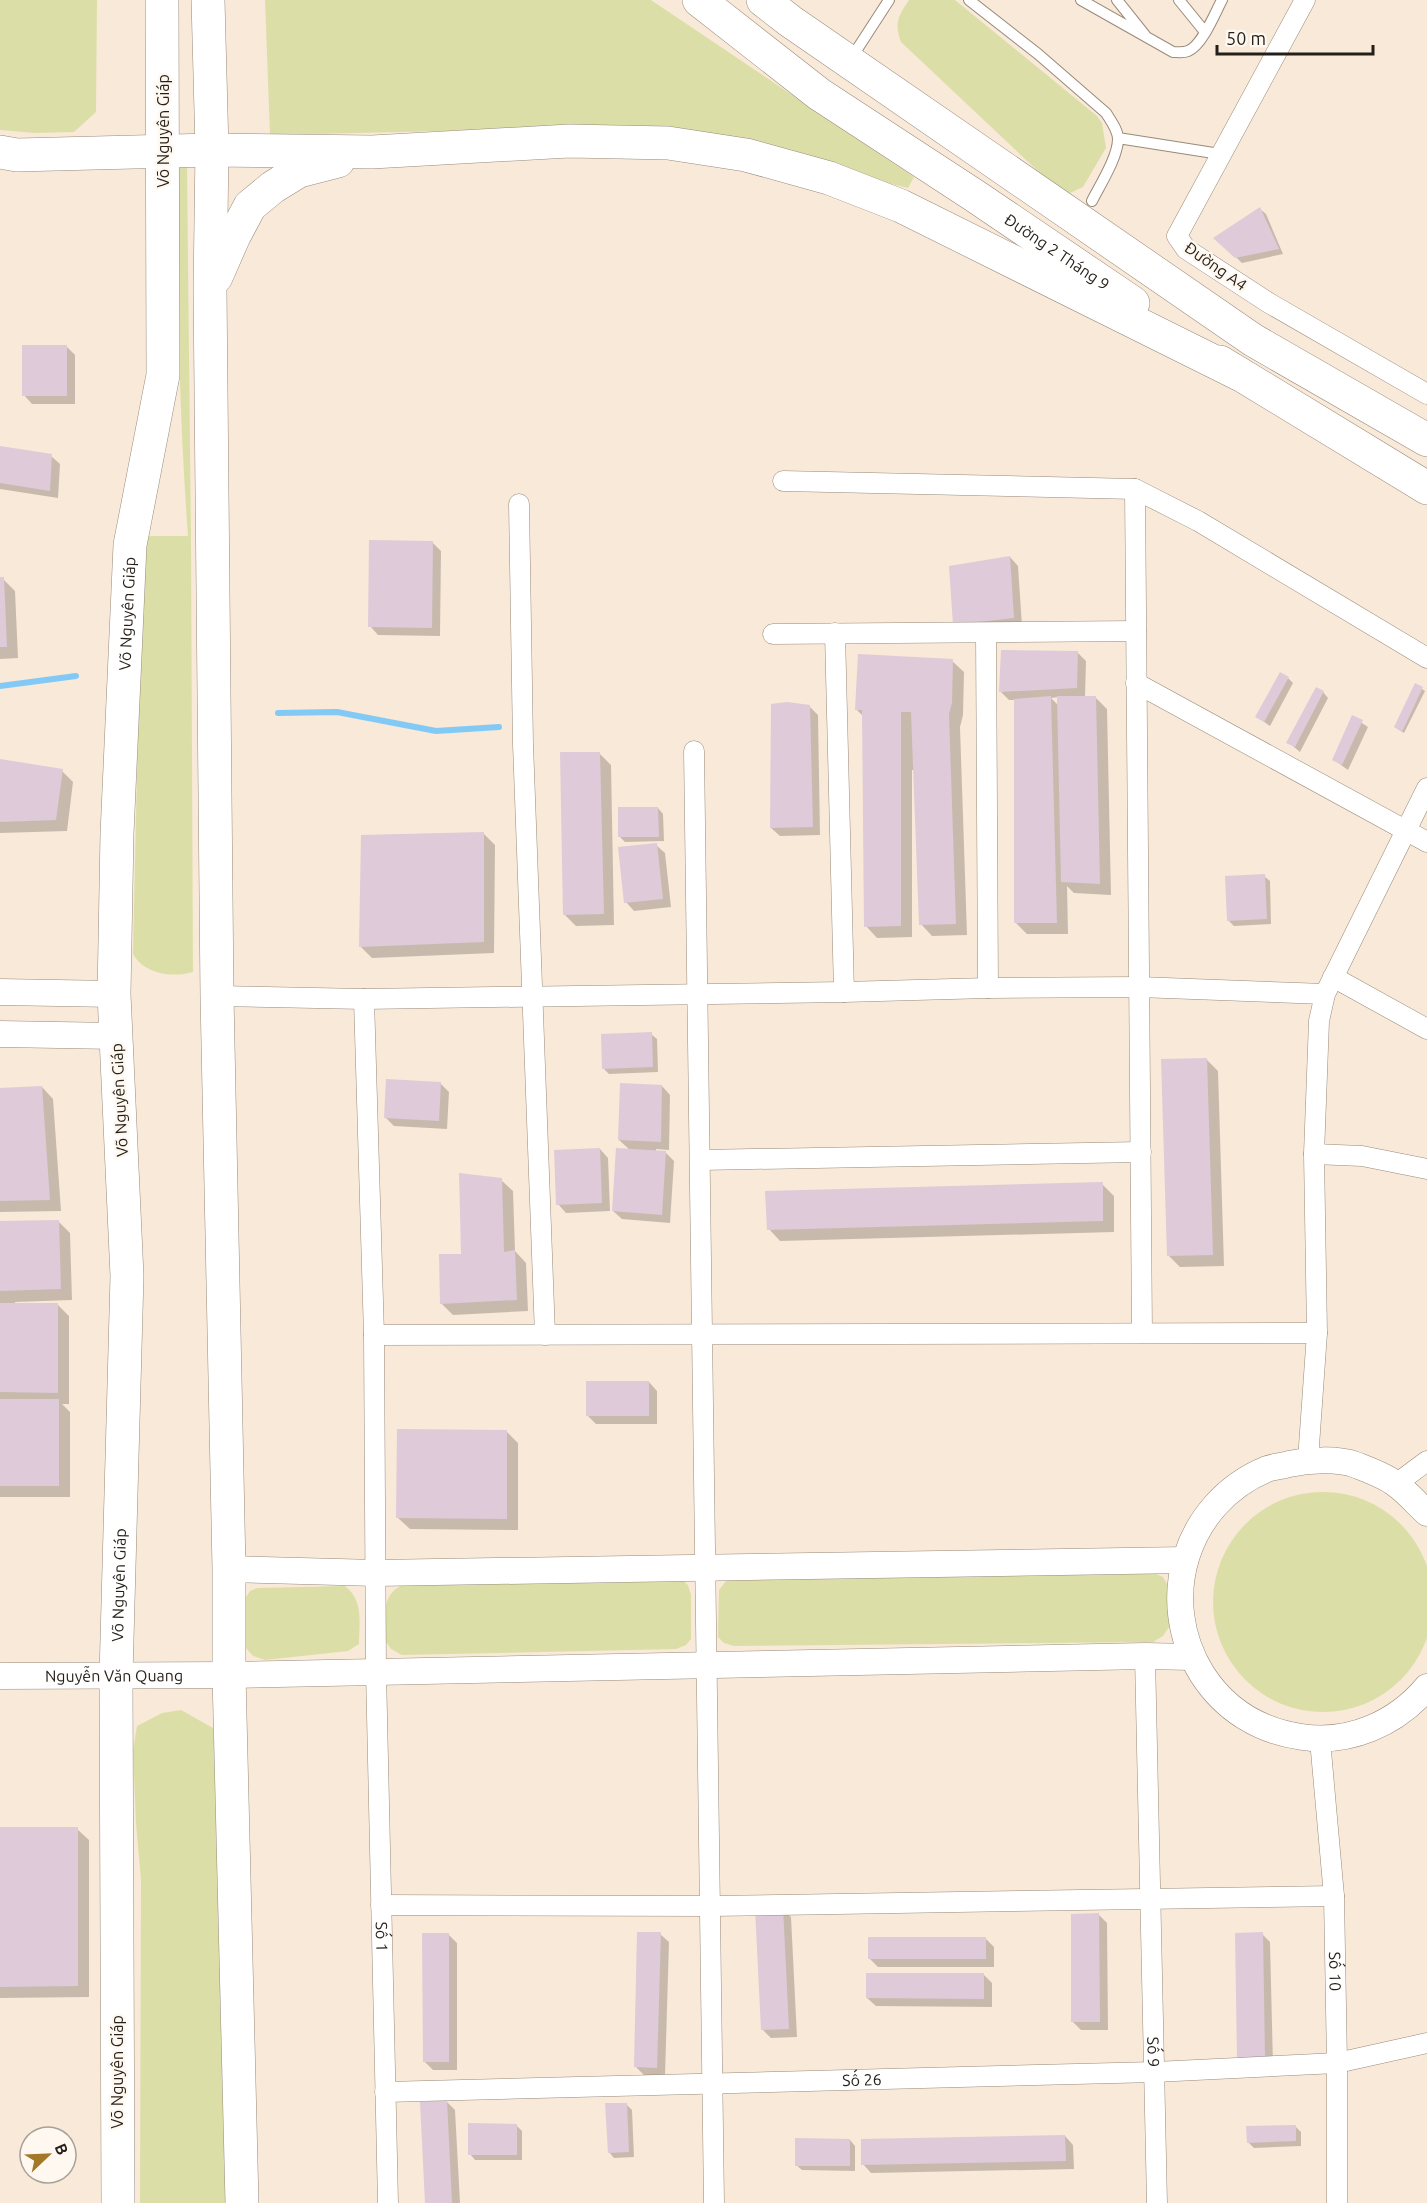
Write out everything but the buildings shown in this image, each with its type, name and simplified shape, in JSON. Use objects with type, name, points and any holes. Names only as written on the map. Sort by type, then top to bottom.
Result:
[{"type":"highway","name":"Võ Nguyên Giáp","points":[[118,2203],[116,1676],[127,1276],[114,994],[117,834],[130,545],[163,375],[162,0]]},
{"type":"highway","points":[[208,0],[212,150],[210,289],[217,996],[229,1569],[229,1675],[242,2203]]},
{"type":"highway","name":"Đường 2 Tháng 9","points":[[699,0],[819,94],[1239,374],[1427,488]]},
{"type":"highway","points":[[763,0],[790,21],[1253,340],[1427,440]]},
{"type":"highway","points":[[796,0],[854,54],[995,161]]},
{"type":"highway","points":[[0,152],[17,155],[212,150],[372,152],[569,141],[668,143],[746,155],[829,178],[901,206],[1239,374]]},
{"type":"highway","points":[[210,289],[250,206],[273,187],[299,171],[372,152]]},
{"type":"street","name":"Đường A4","points":[[1305,0],[1177,236],[1186,249],[1269,303],[1427,394]]},
{"type":"street","points":[[783,481],[1135,489],[1198,521],[1427,658]]},
{"type":"street","points":[[1135,489],[1142,1333]]},
{"type":"street","points":[[519,504],[523,744],[545,1335]]},
{"type":"street","points":[[773,634],[1136,631]]},
{"type":"street","points":[[835,633],[844,992]]},
{"type":"street","points":[[986,633],[988,987]]},
{"type":"street","points":[[1136,683],[1427,842]]},
{"type":"street","points":[[694,751],[714,2203]]},
{"type":"street","points":[[1308,1460],[1317,1333],[1314,1154],[1319,1021],[1329,986],[1427,788]]},
{"type":"street","points":[[217,996],[364,999],[844,992],[988,987],[1329,986],[1427,1029]]},
{"type":"street","points":[[0,992],[114,994]]},
{"type":"street","name":"Số 1","points":[[364,999],[374,1335],[376,1671],[388,2203]]},
{"type":"street","points":[[0,1034],[116,1036]]},
{"type":"street","points":[[701,1160],[1141,1152]]},
{"type":"street","points":[[1314,1154],[1362,1156],[1427,1169]]},
{"type":"street","points":[[374,1335],[1317,1333]]},
{"type":"street","points":[[1425,1692],[1402,1712],[1363,1732],[1320,1740],[1280,1734],[1244,1718],[1213,1691],[1192,1657],[1183,1634],[1179,1609],[1180,1584],[1185,1560],[1202,1521],[1231,1490],[1267,1469],[1308,1460],[1354,1464],[1396,1484],[1427,1513]]},
{"type":"street","points":[[1396,1484],[1427,1461]]},
{"type":"street","points":[[229,1569],[376,1573],[1185,1560]]},
{"type":"street","name":"Nguyễn Văn Quang","points":[[0,1676],[229,1675],[1145,1656],[1192,1657]]},
{"type":"street","name":"Số 9","points":[[1145,1656],[1157,2203]]},
{"type":"street","name":"Số 10","points":[[1320,1740],[1334,1896],[1337,2063],[1336,2203]]},
{"type":"street","points":[[381,1905],[711,1906],[1334,1896]]},
{"type":"street","name":"Số 26","points":[[385,2092],[1155,2072],[1337,2063],[1427,2043]]},
{"type":"lane","points":[[854,54],[890,0]]},
{"type":"lane","points":[[969,0],[1038,54],[1106,113],[1114,126],[1118,138],[1116,152],[1092,201]]},
{"type":"lane","points":[[1081,0],[1173,52],[1193,48],[1205,32],[1222,0]]},
{"type":"lane","points":[[1117,0],[1150,41]]},
{"type":"lane","points":[[1179,0],[1205,32]]},
{"type":"lane","points":[[1118,138],[1220,154]]},
{"type":"green space","points":[[0,0],[97,0],[96,112],[74,132],[35,133],[0,130]]},
{"type":"green space","points":[[265,0],[651,0],[914,177],[908,188],[748,149],[530,129],[270,135]]},
{"type":"green space","points":[[909,0],[955,0],[1097,116],[1102,123],[1106,148],[1083,187],[1070,193],[1058,190],[901,42],[898,20]]},
{"type":"green space","points":[[177,166],[187,166],[193,972],[176,975],[151,970],[138,961],[133,954],[142,542],[145,536],[188,536],[179,351]]},
{"type":"green space","points":[[1323,1492],[1344,1494],[1365,1500],[1401,1524],[1425,1560],[1431,1581],[1433,1602],[1431,1623],[1425,1644],[1401,1680],[1365,1704],[1344,1710],[1323,1712],[1302,1710],[1281,1704],[1245,1680],[1221,1644],[1215,1623],[1213,1602],[1215,1581],[1221,1560],[1245,1524],[1281,1500],[1302,1494]]},
{"type":"green space","points":[[1150,1571],[1163,1577],[1169,1588],[1169,1627],[1163,1636],[1153,1642],[734,1646],[724,1643],[718,1637],[719,1590],[726,1581],[738,1577]]},
{"type":"green space","points":[[681,1579],[688,1585],[691,1595],[691,1639],[686,1645],[676,1649],[402,1655],[391,1649],[384,1639],[387,1601],[390,1595],[402,1585]]},
{"type":"green space","points":[[345,1586],[355,1598],[360,1620],[359,1644],[348,1651],[265,1660],[253,1656],[246,1648],[246,1597],[250,1591],[257,1588]]},
{"type":"green space","points":[[181,1710],[213,1728],[221,1841],[231,2203],[140,2203],[141,1880],[133,1750],[137,1726],[162,1713]]},
{"type":"waterway","points":[[0,686],[76,676]]},
{"type":"waterway","points":[[278,713],[337,712],[436,731],[499,727]]}]
